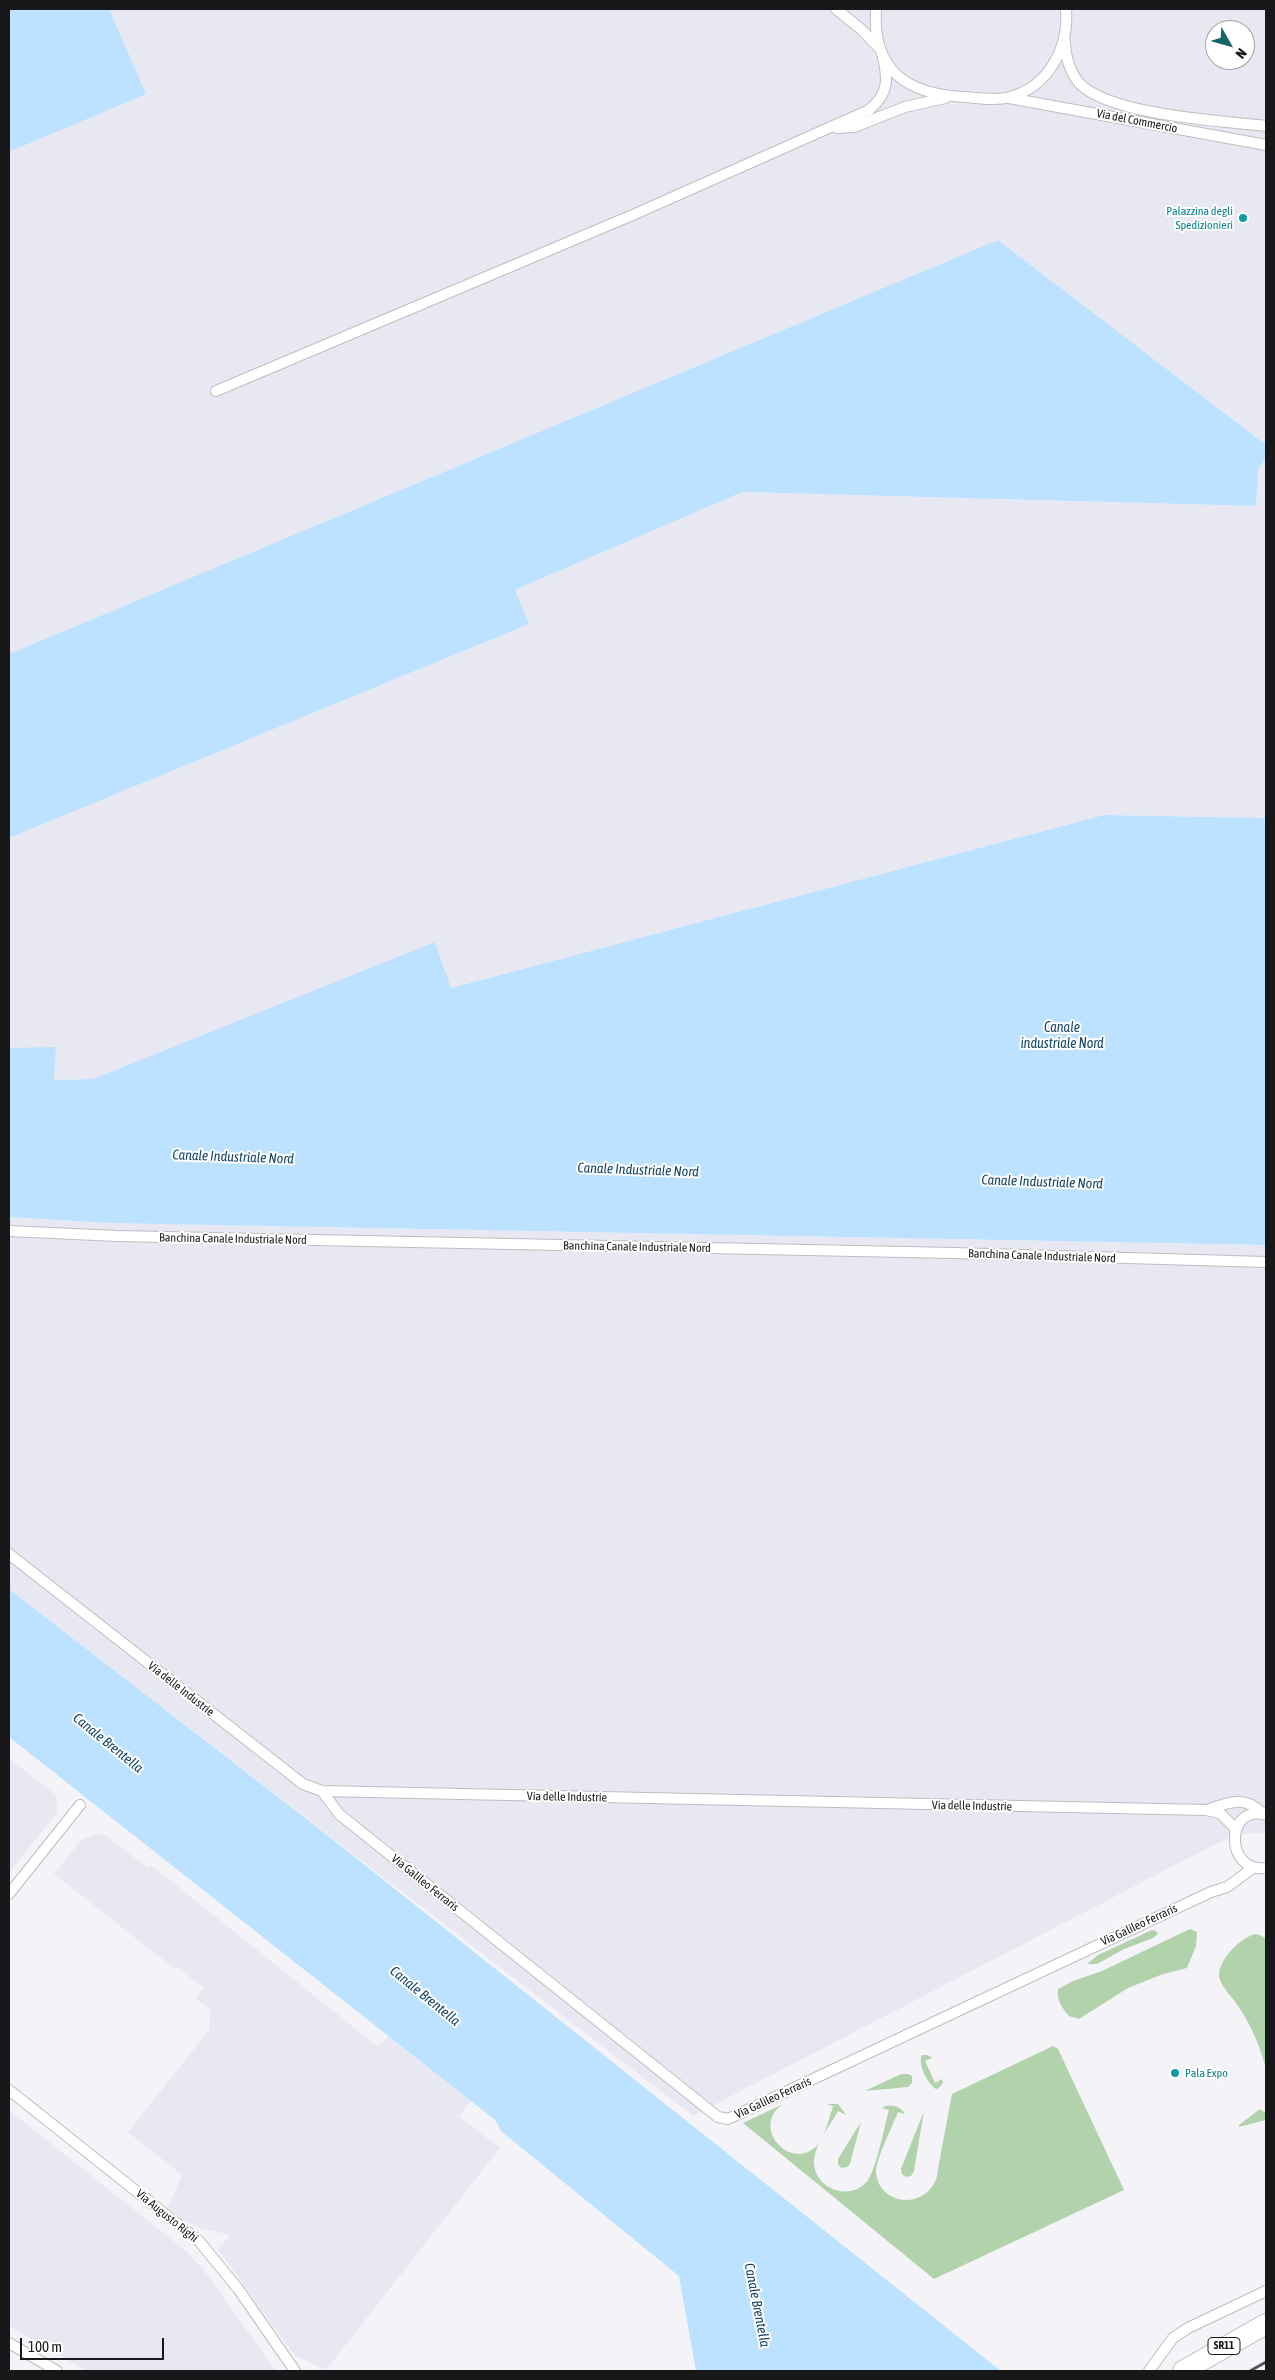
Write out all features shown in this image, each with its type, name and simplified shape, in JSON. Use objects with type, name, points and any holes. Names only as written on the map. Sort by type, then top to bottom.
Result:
[{"type":"highway","name":"SR11","points":[[1183,2371],[1266,2324]]},
{"type":"highway","name":"SR11","points":[[1203,2371],[1266,2336]]},
{"type":"street","points":[[836,9],[862,30],[881,51],[897,75],[907,83],[925,92],[952,97]]},
{"type":"street","points":[[216,391],[635,214],[869,110],[884,94],[887,76],[875,26],[876,9]]},
{"type":"street","points":[[1008,98],[1029,88],[1043,77],[1058,58],[1065,38],[1066,9]]},
{"type":"street","name":"Via del Commercio","points":[[1065,38],[1068,63],[1077,80],[1087,89],[1102,96],[1141,110],[1266,126]]},
{"type":"street","points":[[831,128],[854,127],[905,107],[952,97]]},
{"type":"street","name":"Via del Commercio","points":[[952,97],[1008,98],[1266,146]]},
{"type":"street","name":"Banchina Canale Industriale Nord","points":[[9,1232],[117,1236],[954,1253],[1266,1262]]},
{"type":"street","name":"Via delle Industrie","points":[[9,1554],[303,1784],[322,1791],[1206,1810],[1220,1813],[1236,1829]]},
{"type":"street","name":"Via Galileo Ferraris","points":[[322,1791],[339,1814],[710,2111],[723,2119],[728,2119],[1210,1892],[1233,1877],[1239,1866],[1240,1856]]},
{"type":"street","name":"Via delle Industrie","points":[[1206,1810],[1242,1802],[1255,1806],[1264,1815]]},
{"type":"street","points":[[9,1894],[80,1805]]},
{"type":"street","points":[[1262,1869],[1248,1865],[1240,1856],[1235,1840],[1236,1829],[1245,1818],[1252,1814],[1264,1815]]},
{"type":"street","name":"Via Galileo Ferraris","points":[[1210,1892],[1227,1887],[1262,1869]]},
{"type":"street","name":"Via Augusto Righi","points":[[9,2090],[194,2237],[239,2290],[295,2371]]},
{"type":"street","points":[[1149,2371],[1173,2338],[1188,2328],[1266,2291]]},
{"type":"street","points":[[9,2343],[57,2371]]},
{"type":"shaded area","points":[[109,9],[1266,9],[1266,445],[998,240],[9,654],[9,152],[145,94]]},
{"type":"shaded area","points":[[1266,457],[1266,818],[1104,815],[451,988],[435,942],[93,1079],[54,1080],[56,1048],[9,1048],[9,838],[529,624],[515,590],[742,492],[1256,506],[1258,470]]},
{"type":"shaded area","points":[[9,1217],[108,1223],[1266,1245],[1266,1833],[1235,1834],[693,2116],[9,1589]]},
{"type":"shaded area","points":[[9,1758],[56,1795],[57,1813],[9,1873]]},
{"type":"shaded area","points":[[104,1834],[148,1868],[151,1865],[378,2047],[388,2036],[471,2101],[459,2116],[500,2148],[326,2370],[294,2355],[218,2249],[230,2235],[200,2228],[185,2221],[168,2207],[182,2175],[128,2132],[209,2030],[210,2010],[196,1999],[204,1988],[177,1967],[175,1969],[54,1874],[81,1840],[93,1835]]},
{"type":"shaded area","points":[[9,2110],[186,2251],[204,2270],[276,2371],[86,2371],[9,2326]]},
{"type":"green space","points":[[1190,1929],[1197,1932],[1196,1946],[1187,1968],[1163,1974],[1128,1988],[1079,2019],[1069,2016],[1062,2007],[1058,1997],[1058,1989],[1073,1981],[1102,1971]]},
{"type":"green space","points":[[1152,1930],[1158,1934],[1153,1938],[1124,1949],[1097,1964],[1087,1964],[1098,1955]]},
{"type":"green space","points":[[1257,1934],[1266,1938],[1266,2068],[1252,2030],[1222,1984],[1219,1973],[1225,1958],[1231,1951],[1244,1939]]},
{"type":"green space","points":[[1053,2046],[1058,2049],[1124,2190],[934,2279],[743,2123],[783,2104],[774,2114],[770,2125],[773,2136],[779,2145],[788,2151],[798,2154],[809,2152],[821,2140],[814,2163],[816,2172],[821,2180],[835,2190],[853,2190],[861,2187],[871,2174],[880,2146],[889,2110],[882,2108],[888,2106],[898,2107],[905,2114],[898,2112],[882,2149],[876,2170],[878,2181],[890,2196],[909,2200],[918,2198],[927,2192],[934,2184],[936,2178],[952,2094]]},
{"type":"green space","points":[[922,2055],[928,2055],[932,2058],[925,2061],[935,2083],[942,2079],[943,2083],[939,2088],[936,2089],[924,2074],[921,2063]]},
{"type":"green space","points":[[901,2074],[912,2076],[912,2083],[908,2087],[865,2091]]},
{"type":"green space","points":[[826,2104],[838,2104],[846,2115],[838,2111],[823,2136],[833,2106]]},
{"type":"green space","points":[[1260,2109],[1266,2113],[1266,2120],[1239,2127],[1239,2125]]},
{"type":"green space","points":[[924,2111],[914,2171],[911,2176],[906,2177],[902,2174],[901,2169]]},
{"type":"green space","points":[[861,2122],[850,2164],[847,2167],[841,2168],[838,2164],[838,2159]]},
{"type":"water","points":[[9,9],[109,9],[146,94],[9,152]]},
{"type":"water","points":[[998,240],[1266,445],[1266,457],[1258,470],[1256,506],[742,492],[515,590],[529,624],[9,838],[9,654]]},
{"type":"water","name":"Canale industriale Nord","points":[[1104,815],[1266,818],[1266,1245],[108,1223],[9,1217],[9,1048],[56,1047],[54,1080],[93,1079],[435,942],[451,988]]},
{"type":"water","name":"Canale Brentella","points":[[9,1589],[322,1831],[1001,2371],[696,2371],[679,2276],[502,2132],[495,2120],[9,1737]]},
{"type":"railway","points":[[1250,2371],[1266,2362]]},
{"type":"place","name":"Palazzina degli Spedizionieri","points":[[1243,218]]},
{"type":"place","name":"Pala Expo","points":[[1175,2073]]},
{"type":"water label","name":"Canale Industriale Nord","points":[[233,1157]]},
{"type":"water label","name":"Canale Industriale Nord","points":[[638,1170]]},
{"type":"water label","name":"Canale Industriale Nord","points":[[1042,1182]]}]
